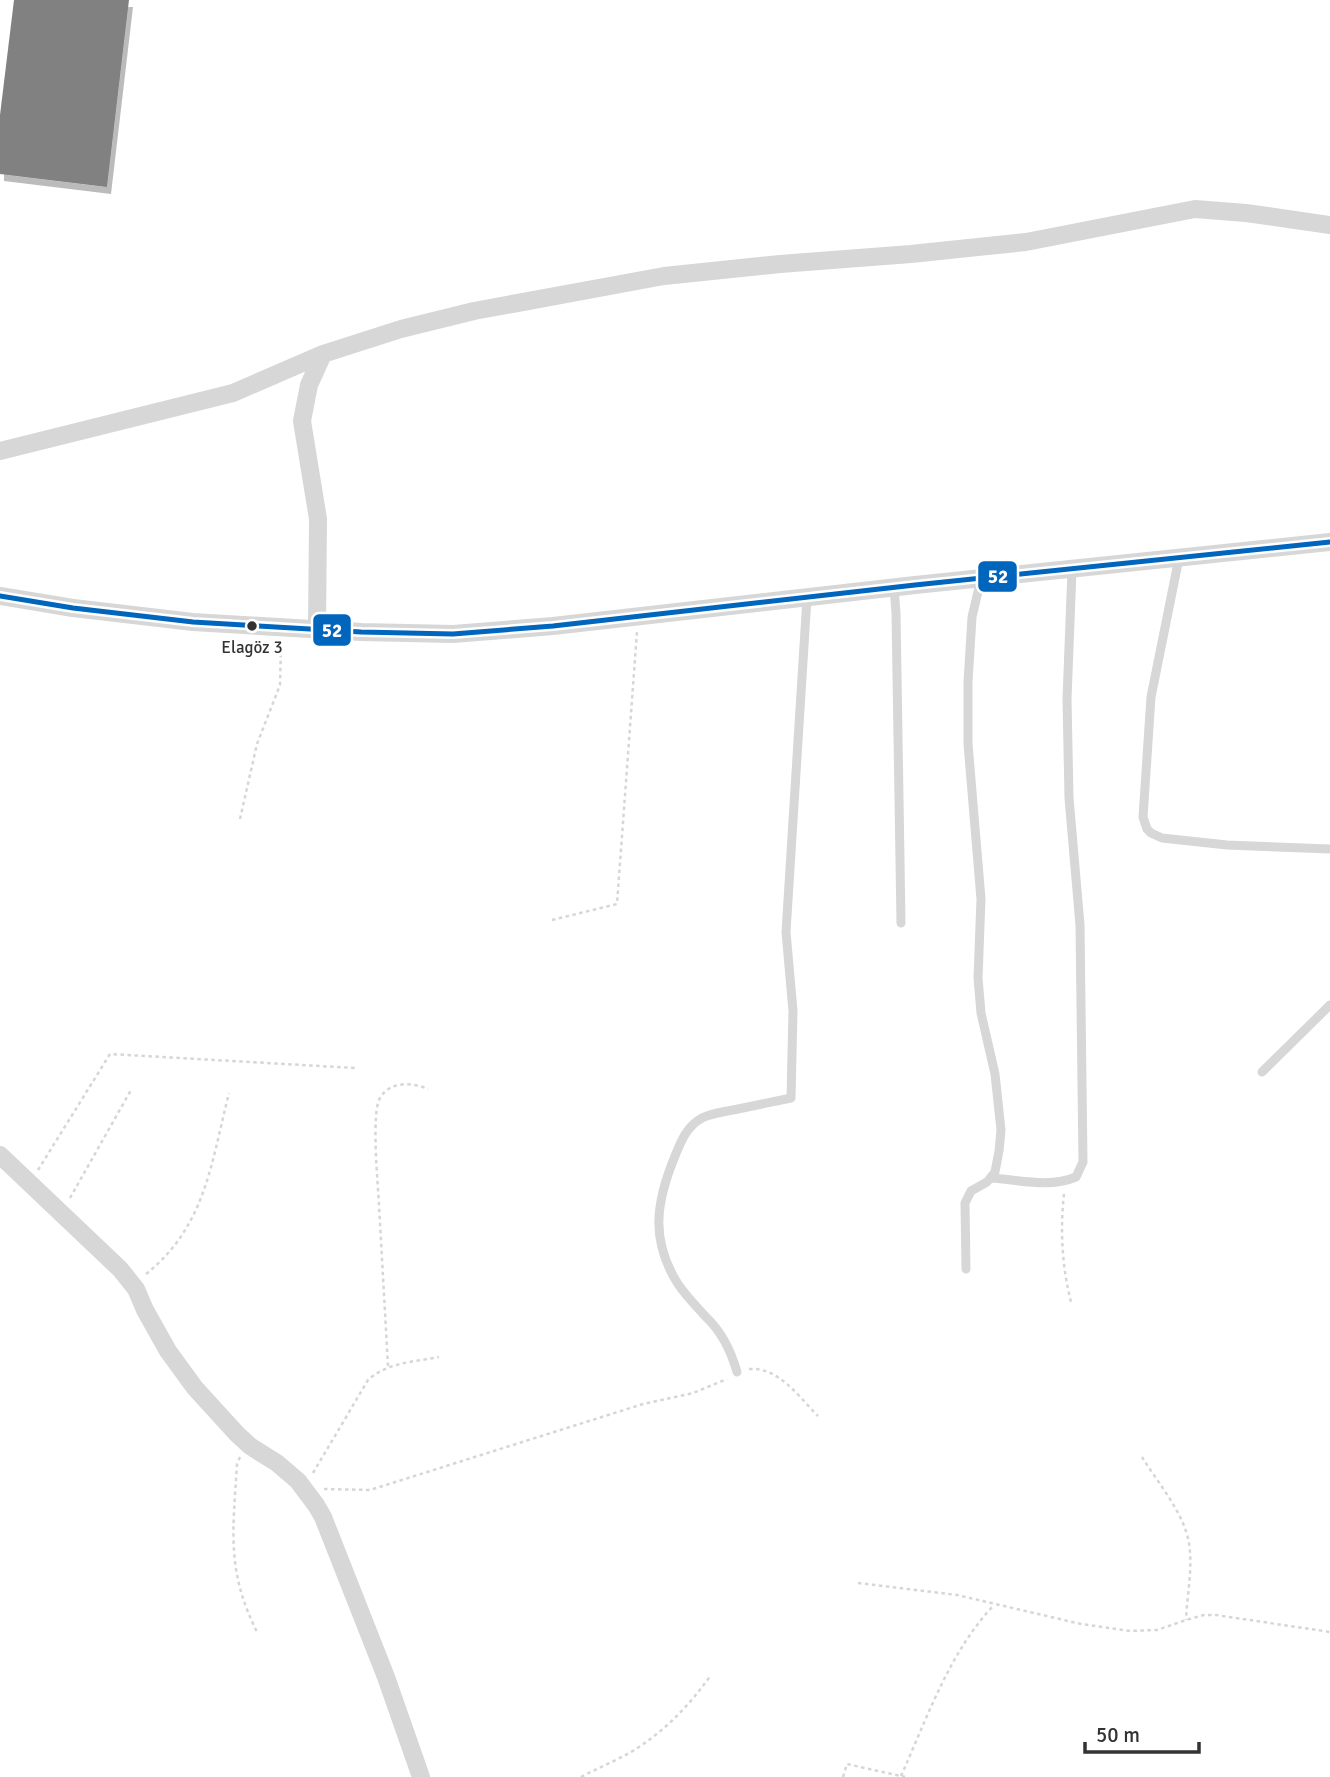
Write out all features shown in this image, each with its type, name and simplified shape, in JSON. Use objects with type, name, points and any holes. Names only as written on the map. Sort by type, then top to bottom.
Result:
[{"type":"street","points":[[0,452],[233,393],[323,354],[401,329],[474,311],[664,276],[1026,242],[1195,209],[1330,225]]},
{"type":"street","points":[[317,628],[318,519],[302,421],[309,385],[323,354]]},
{"type":"street","points":[[0,596],[73,608],[194,622],[372,633],[453,634],[638,617],[1330,542]]},
{"type":"street","points":[[0,1154],[120,1269],[132,1284],[156,1331],[182,1370],[210,1404],[245,1441],[288,1472],[304,1488],[323,1517],[386,1677],[421,1777]]},
{"type":"lane","points":[[1179,558],[1151,697],[1143,811],[1147,829],[1161,838],[1214,844],[1330,849]]},
{"type":"lane","points":[[992,1178],[1037,1182],[1064,1181],[1076,1177],[1083,1162],[1080,925],[1069,798],[1066,699],[1072,570]]},
{"type":"lane","points":[[966,1269],[965,1203],[971,1191],[992,1178],[997,1166],[1000,1130],[995,1074],[981,1013],[978,978],[981,899],[968,744],[972,617],[981,579]]},
{"type":"lane","points":[[894,588],[901,923]]},
{"type":"lane","points":[[737,1372],[716,1327],[687,1296],[666,1262],[659,1233],[660,1203],[664,1184],[682,1140],[694,1124],[711,1114],[792,1098],[793,1011],[786,932],[807,598]]},
{"type":"lane","points":[[1262,1072],[1330,1005]]},
{"type":"path","points":[[552,920],[617,904],[638,617]]},
{"type":"path","points":[[240,819],[257,744],[280,685],[281,627]]},
{"type":"path","points":[[30,1183],[110,1054],[355,1068]]},
{"type":"path","points":[[388,1366],[376,1108],[382,1094],[394,1086],[410,1084],[428,1089]]},
{"type":"path","points":[[61,1213],[131,1090]]},
{"type":"path","points":[[132,1284],[168,1254],[196,1213],[229,1093]]},
{"type":"path","points":[[1064,1181],[1063,1258],[1071,1302]]},
{"type":"path","points":[[439,1357],[388,1366],[375,1373],[363,1387],[304,1488],[370,1490],[643,1404],[693,1393],[751,1368],[779,1376],[818,1416]]},
{"type":"path","points":[[245,1441],[237,1464],[233,1559],[242,1597],[258,1634]]},
{"type":"path","points":[[1142,1457],[1180,1517],[1187,1535],[1190,1554],[1186,1620]]},
{"type":"path","points":[[858,1583],[957,1595],[1081,1623],[1130,1631],[1157,1630],[1204,1615],[1228,1616],[1330,1632]]},
{"type":"path","points":[[844,1777],[847,1764],[903,1777],[954,1660],[975,1628],[996,1604]]},
{"type":"path","points":[[582,1777],[632,1751],[666,1727],[711,1675]]},
{"type":"building","points":[[14,0],[129,0],[107,187],[0,174],[0,115]]},
{"type":"transit line","name":"52","points":[[0,596],[73,608],[193,622],[361,632],[453,634],[553,626],[1330,542]]},
{"type":"place","name":"Elagöz 3","points":[[252,626]]}]
